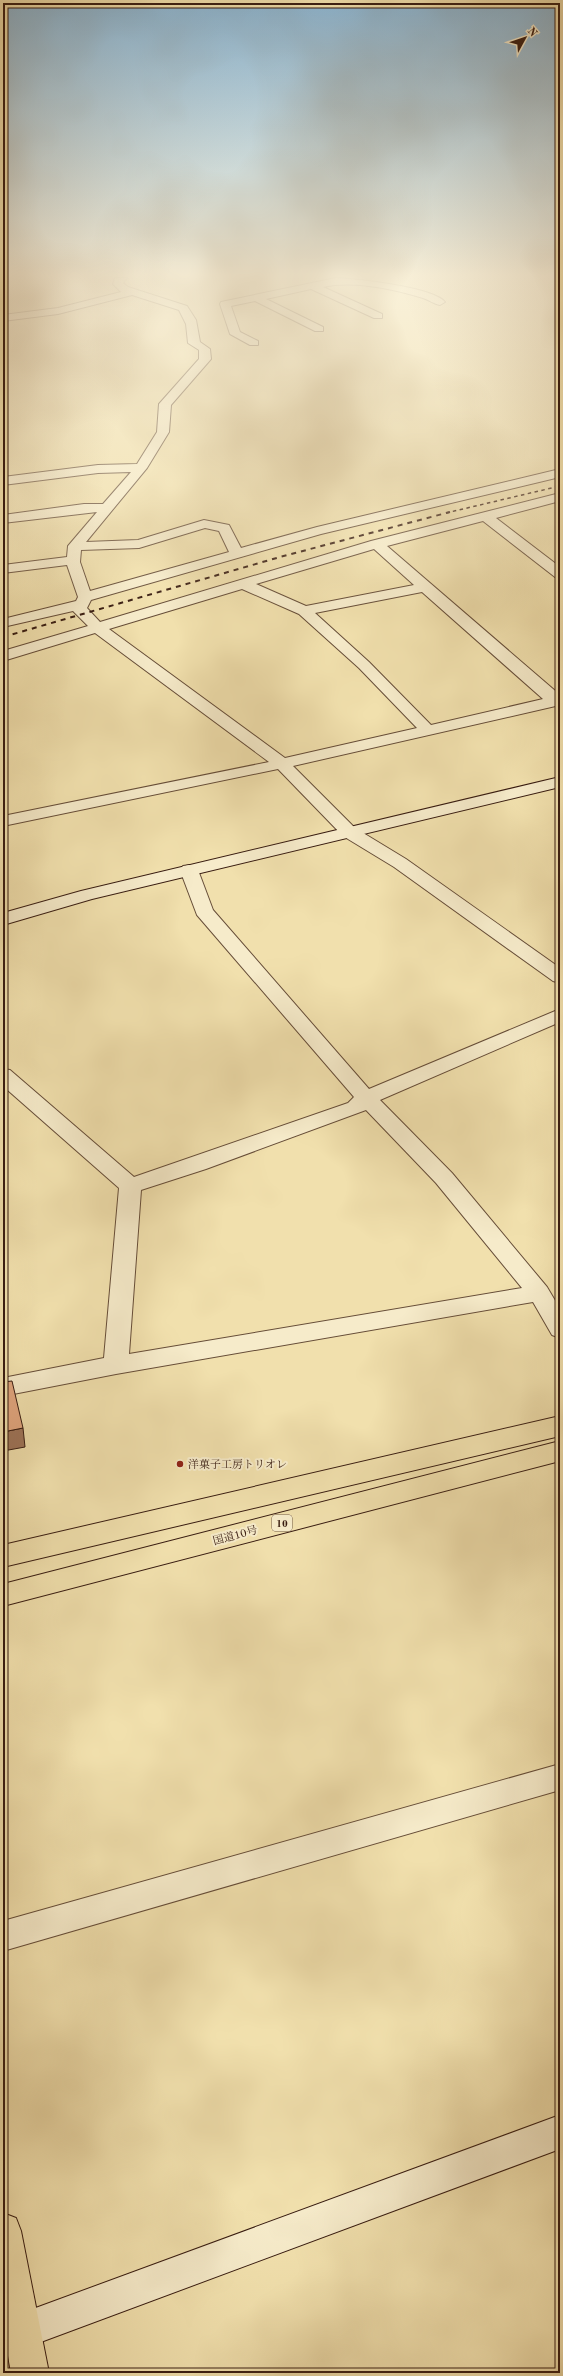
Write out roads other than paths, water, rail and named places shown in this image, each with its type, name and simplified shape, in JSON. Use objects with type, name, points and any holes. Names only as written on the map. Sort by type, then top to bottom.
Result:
[{"type":"main road","points":[[3,1556],[560,1426]]},
{"type":"main road","name":"国道10号","points":[[3,1595],[560,1451]]},
{"type":"main road","points":[[3,2231],[30,2373]]},
{"type":"street","points":[[178,389],[165,404],[163,432],[141,468],[105,508],[75,546],[74,560],[84,600],[79,609],[98,628],[170,679],[281,763],[349,832],[400,863],[560,977]]},
{"type":"street","points":[[3,481],[98,469],[141,468]]},
{"type":"street","points":[[3,623],[84,600],[236,553],[396,511],[560,473]]},
{"type":"street","points":[[3,656],[376,544],[560,497]]},
{"type":"street","points":[[3,519],[84,508],[105,508]]},
{"type":"street","points":[[484,516],[560,574]]},
{"type":"street","points":[[75,546],[139,544],[204,524],[224,528],[236,553]]},
{"type":"street","points":[[376,544],[557,700]]},
{"type":"street","points":[[3,569],[74,560]]},
{"type":"street","points":[[244,584],[304,611],[359,660],[399,703],[428,730]]},
{"type":"street","points":[[304,611],[426,587]]},
{"type":"street","points":[[3,821],[281,763],[557,700]]},
{"type":"street","points":[[3,919],[87,894],[560,782]]},
{"type":"street","points":[[189,870],[204,911],[237,951],[366,1098],[444,1178],[539,1293],[560,1329]]},
{"type":"street","points":[[130,1186],[198,1164],[355,1108],[366,1098],[560,1015]]},
{"type":"street","points":[[3,1075],[130,1186]]},
{"type":"street","points":[[116,1365],[130,1186]]},
{"type":"street","points":[[3,1387],[116,1365],[539,1293]]},
{"type":"street","points":[[3,1936],[560,1777]]},
{"type":"street","points":[[22,2331],[560,2132]]},
{"type":"railway","points":[[448,512],[560,486]]},
{"type":"railway","points":[[3,637],[280,557],[448,512]]},
{"type":"place","name":"洋菓子工房トリオレ","points":[[180,1464]]}]
